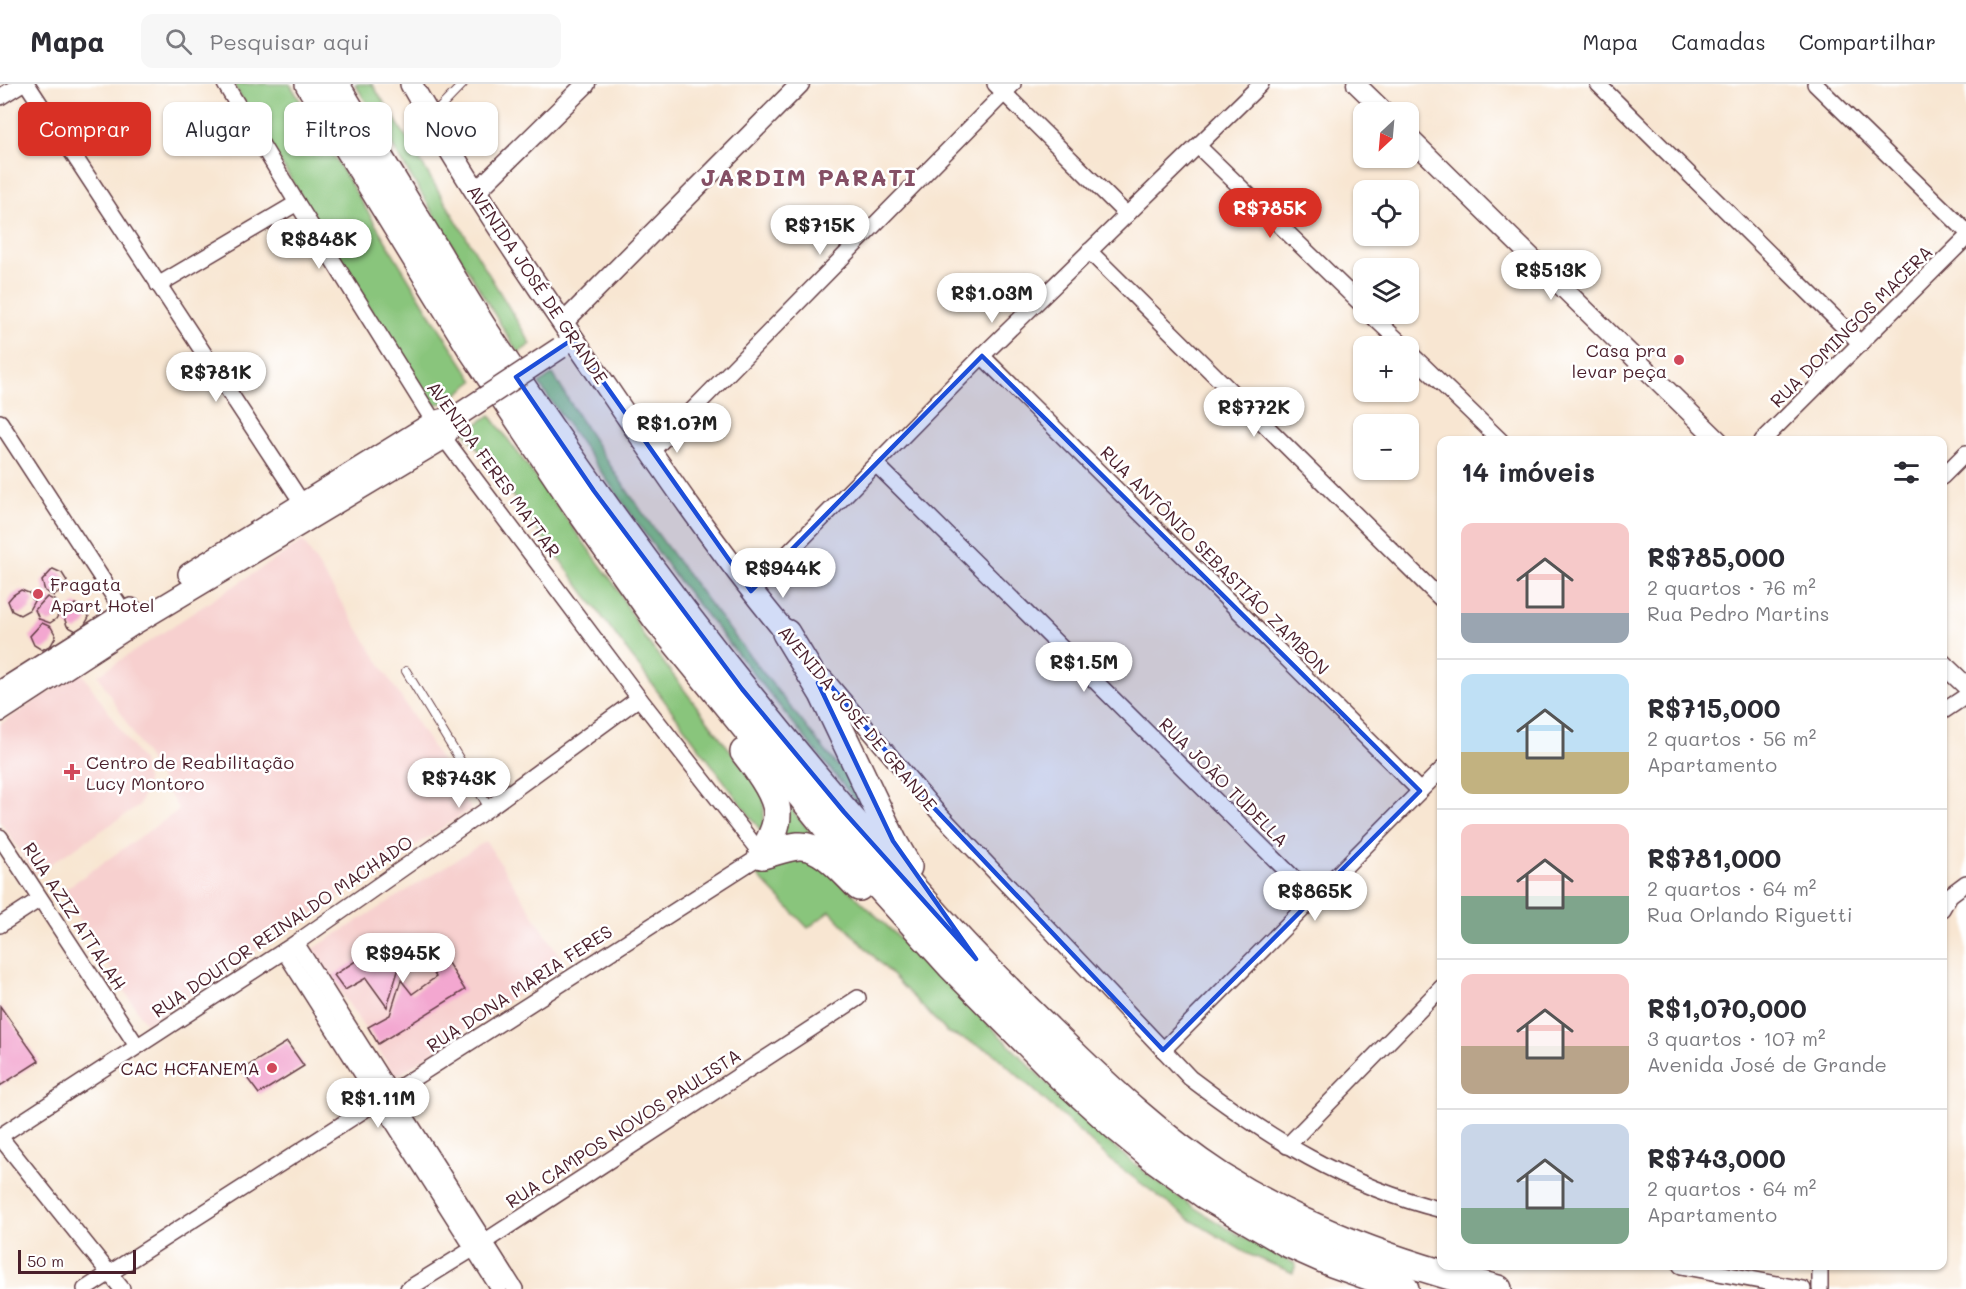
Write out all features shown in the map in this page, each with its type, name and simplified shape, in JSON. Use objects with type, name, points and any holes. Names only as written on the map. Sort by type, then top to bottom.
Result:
[{"type":"highway","points":[[309,84],[471,348],[574,502],[674,643],[837,840],[951,966],[1061,1077],[1115,1126],[1155,1159],[1205,1195],[1287,1243],[1332,1263],[1405,1289]]},
{"type":"highway","points":[[335,84],[489,338],[594,491],[683,613],[749,698],[844,813],[976,959],[1108,1088],[1185,1152],[1222,1177],[1298,1220],[1336,1237],[1433,1272],[1498,1289]]},
{"type":"highway","points":[[786,633],[823,694],[892,841],[976,959]]},
{"type":"highway","points":[[674,643],[688,674],[757,770],[776,805],[778,814],[775,825],[762,855]]},
{"type":"highway","points":[[762,855],[798,846],[809,847],[820,852],[951,966]]},
{"type":"main road","name":"AVENIDA JOSÉ DE GRANDE","points":[[411,84],[421,102]]},
{"type":"main road","name":"AVENIDA JOSÉ DE GRANDE","points":[[454,156],[565,337],[751,591],[786,633]]},
{"type":"main road","points":[[0,692],[128,619],[439,430],[565,337]]},
{"type":"main road","points":[[0,711],[128,619]]},
{"type":"street","points":[[0,97],[21,84]]},
{"type":"street","points":[[27,84],[307,510]]},
{"type":"street","name":"AVENIDA FERES MATTAR","points":[[225,84],[439,430],[639,698],[762,855]]},
{"type":"street","points":[[476,192],[586,84]]},
{"type":"street","points":[[565,337],[800,84]]},
{"type":"street","points":[[751,591],[982,356],[1199,147],[1261,84]]},
{"type":"street","points":[[1356,84],[1375,102]]},
{"type":"street","points":[[1598,84],[1861,344]]},
{"type":"street","points":[[1815,84],[1966,231]]},
{"type":"street","points":[[651,452],[1004,87],[1127,215]]},
{"type":"street","points":[[1199,147],[1353,296]]},
{"type":"street","points":[[1419,147],[1714,436]]},
{"type":"street","points":[[158,285],[297,203]]},
{"type":"street","name":"RUA DOMINGOS MACERA","points":[[1767,436],[1966,237]]},
{"type":"street","points":[[1089,251],[1437,595]]},
{"type":"street","points":[[1381,324],[1393,336]]},
{"type":"street","name":"RUA ANTÔNIO SEBASTIÃO ZAMBON","points":[[982,356],[1420,791]]},
{"type":"street","points":[[1419,362],[1496,436]]},
{"type":"street","points":[[0,422],[128,619]]},
{"type":"street","points":[[1947,472],[1966,453]]},
{"type":"street","name":"RUA JOÃO TUDELLA","points":[[876,464],[1315,899]]},
{"type":"street","name":"AVENIDA JOSÉ DE GRANDE","points":[[786,633],[936,810],[1190,1078],[1236,1113],[1287,1146],[1386,1194],[1437,1207]]},
{"type":"street","points":[[1947,668],[1966,686]]},
{"type":"street","points":[[1947,709],[1966,696]]},
{"type":"street","name":"RUA DOUTOR REINALDO MACHADO","points":[[0,1137],[290,947],[489,808],[639,698]]},
{"type":"street","points":[[1164,1050],[1437,774]]},
{"type":"street","name":"RUA AZIZ ATTALAH","points":[[0,837],[137,1046]]},
{"type":"street","name":"RUA DONA MARIA FERES","points":[[85,1289],[762,855]]},
{"type":"street","points":[[1947,900],[1950,895],[1966,883]]},
{"type":"street","points":[[0,926],[40,899]]},
{"type":"street","points":[[290,947],[479,1245],[515,1289]]},
{"type":"street","points":[[1287,1146],[1437,992]]},
{"type":"street","name":"RUA CAMPOS NOVOS PAULISTA","points":[[408,1289],[858,998]]},
{"type":"street","points":[[0,1137],[122,1289]]},
{"type":"street","points":[[479,1245],[499,1289]]},
{"type":"street","points":[[1702,1270],[1803,1289]]},
{"type":"street","points":[[1820,1270],[1820,1289]]},
{"type":"lane","points":[[446,102],[464,84]]},
{"type":"lane","points":[[406,672],[489,808]]},
{"type":"highlighted area","points":[[573,339],[751,591],[982,356],[1420,791],[1163,1050],[936,810],[825,679],[818,683],[893,841],[976,959],[844,812],[742,689],[594,491],[516,377]]},
{"type":"shaded area","points":[[303,541],[471,809],[146,1024],[61,892],[179,810],[98,675]]},
{"type":"shaded area","name":"Centro de Reabilitação Lucy Montoro","points":[[81,672],[142,761],[147,783],[139,806],[35,874],[0,821],[0,724]]},
{"type":"shaded area","points":[[486,841],[564,963],[396,1077],[313,949]]},
{"type":"green space","points":[[233,84],[290,84],[301,102],[284,102],[284,156],[334,156],[427,309],[474,381],[458,394],[439,404],[427,403],[272,148],[272,102],[244,102]]},
{"type":"green space","points":[[355,84],[372,84],[384,102],[366,102]]},
{"type":"green space","points":[[392,115],[404,134],[404,156],[417,156],[531,344],[518,353],[392,145]]},
{"type":"green space","points":[[553,374],[617,475],[686,573],[835,763],[854,781],[872,821],[675,576],[539,384]]},
{"type":"green space","points":[[490,415],[615,585],[645,638],[764,795],[764,835],[465,432]]},
{"type":"green space","points":[[779,794],[823,847],[780,836]]},
{"type":"green space","points":[[804,855],[826,868],[961,997],[1072,1108],[1125,1156],[1195,1208],[1244,1238],[1296,1264],[1293,1273],[1248,1254],[1189,1219],[1114,1163],[991,1051],[947,1032],[830,911],[808,928],[756,874],[774,863]]},
{"type":"building","points":[[53,569],[62,573],[67,581],[62,590],[54,596],[45,591],[42,581]]},
{"type":"building","points":[[21,590],[29,593],[34,601],[29,610],[20,615],[12,611],[8,601]]},
{"type":"building","points":[[47,597],[56,601],[61,610],[56,619],[50,623],[39,619],[35,610]]},
{"type":"building","points":[[75,604],[84,609],[89,617],[84,626],[76,631],[67,626],[64,617]]},
{"type":"building","points":[[42,623],[51,627],[56,636],[51,645],[42,650],[34,645],[30,636]]},
{"type":"building","points":[[409,936],[418,949],[431,936],[465,990],[378,1044],[368,1027],[390,1015],[401,980],[412,994],[436,977],[422,954],[398,971],[387,1007],[366,978],[345,990],[334,975],[371,951],[376,956]]},
{"type":"building","points":[[0,1006],[39,1061],[0,1086]]},
{"type":"building","name":"CAC HCFANEMA","points":[[287,1042],[304,1066],[259,1094],[241,1070]]},
{"type":"place","name":"Casa pra levar peça","points":[[1679,360]]},
{"type":"place","name":"Fragata Apart Hotel","points":[[38,594]]},
{"type":"place","name":"Centro de Reabilitação Lucy Montoro","points":[[72,772]]},
{"type":"place","name":"CAC HCFANEMA","points":[[272,1068]]},
{"type":"district","name":"JARDIM PARATI","points":[[809,176]]}]
